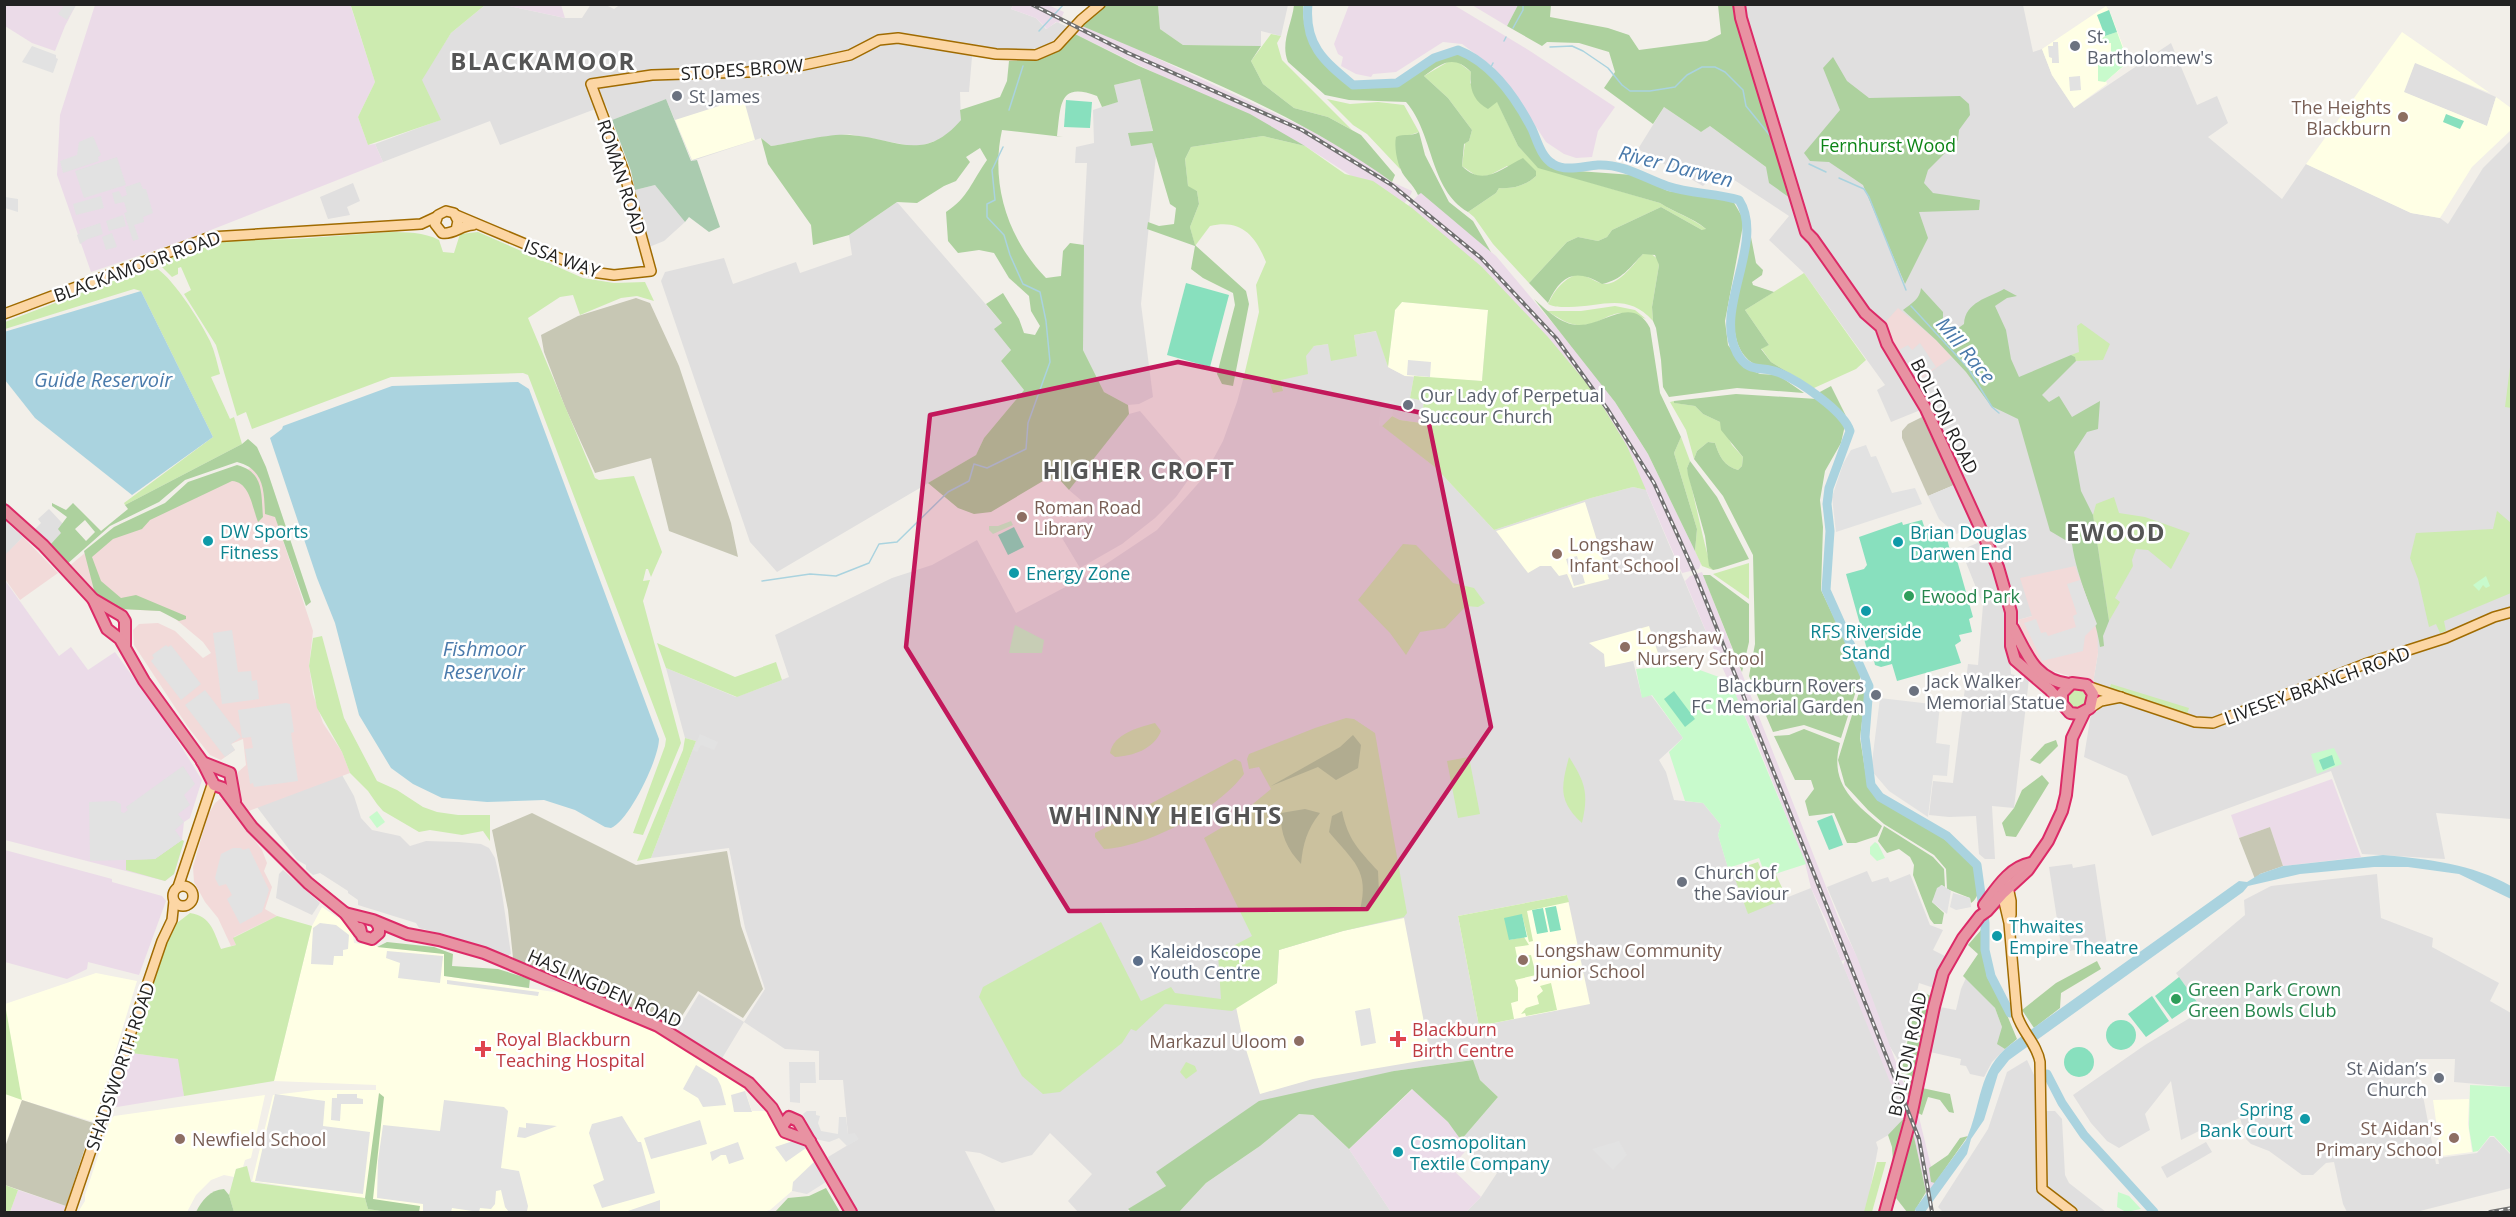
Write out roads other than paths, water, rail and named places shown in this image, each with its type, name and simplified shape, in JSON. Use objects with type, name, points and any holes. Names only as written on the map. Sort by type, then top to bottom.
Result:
[{"type":"highway","name":"BOLTON ROAD","points":[[1739,4],[1741,18],[1804,226],[1808,235],[1865,314],[1881,327],[1887,344],[1919,394],[1998,567],[2009,599],[2013,628],[2012,652],[2019,665]]},
{"type":"highway","points":[[4,510],[44,545],[93,600],[107,629],[114,633],[120,632],[124,627],[124,618],[93,600]]},
{"type":"highway","points":[[105,622],[107,617],[116,613]]},
{"type":"highway","name":"HASLINGDEN ROAD","points":[[124,627],[125,649]]},
{"type":"highway","name":"BOLTON ROAD","points":[[2013,628],[2019,642]]},
{"type":"highway","name":"HASLINGDEN ROAD","points":[[114,633],[144,681],[218,785],[236,804],[252,827],[280,856],[345,914],[360,933]]},
{"type":"highway","points":[[2019,642],[2021,657],[2019,665],[2050,690],[2064,707],[2074,714],[2087,710]]},
{"type":"highway","points":[[2019,642],[2032,664],[2050,680],[2069,684],[2076,682],[2087,686],[2093,699],[2072,738]]},
{"type":"highway","points":[[2069,684],[2062,693],[2072,738]]},
{"type":"highway","name":"BOLTON ROAD","points":[[1885,1212],[1913,1108],[1940,983],[1952,955],[1981,914],[1988,911],[1992,900],[2004,885],[2023,864],[2031,863],[2048,841],[2062,811],[2066,795],[2072,738]]},
{"type":"highway","name":"HASLINGDEN ROAD","points":[[202,761],[219,769]]},
{"type":"highway","points":[[219,769],[228,771],[232,779],[230,784],[218,785],[213,775],[219,769]]},
{"type":"highway","name":"HASLINGDEN ROAD","points":[[232,779],[236,804]]},
{"type":"highway","name":"HASLINGDEN ROAD","points":[[345,914],[373,921],[407,934],[440,940],[484,953],[649,1022],[749,1083],[786,1121]]},
{"type":"highway","points":[[373,921],[380,930],[376,938],[368,939],[360,933],[362,924],[373,921]]},
{"type":"highway","name":"HASLINGDEN ROAD","points":[[376,938],[407,934]]},
{"type":"highway","points":[[810,1141],[786,1132],[786,1121],[796,1118],[810,1141],[851,1212]]},
{"type":"highway","points":[[793,1134],[799,1130],[800,1124]]},
{"type":"main road","name":"STOPES BROW","points":[[591,84],[652,75],[748,72],[800,66],[850,55],[879,40],[898,38],[996,54],[1036,55],[1065,40],[1081,20],[1100,4]]},
{"type":"main road","name":"ROMAN ROAD","points":[[591,84],[623,169],[651,271]]},
{"type":"main road","points":[[421,224],[446,211],[456,215],[458,220],[456,230]]},
{"type":"main road","name":"ISSA WAY","points":[[456,215],[592,272],[615,275],[651,271]]},
{"type":"main road","points":[[436,217],[435,224],[439,231]]},
{"type":"main road","points":[[421,224],[446,234],[466,225],[476,225]]},
{"type":"main road","name":"BLACKAMOOR ROAD","points":[[4,314],[210,237],[272,231],[421,224]]},
{"type":"main road","name":"LIVESEY BRANCH ROAD","points":[[2087,686],[2195,722],[2213,723],[2366,664],[2511,612]]},
{"type":"main road","points":[[2087,710],[2101,701],[2121,697]]},
{"type":"main road","name":"SHADSWORTH ROAD","points":[[172,920],[174,892],[186,866],[207,802],[218,785]]},
{"type":"main road","points":[[186,866],[192,891]]},
{"type":"main road","points":[[2004,885],[2017,1015],[2020,1024],[2037,1050],[2040,1062],[2042,1189],[2073,1212]]},
{"type":"main road","points":[[178,887],[187,887],[192,891]]},
{"type":"main road","name":"SHADSWORTH ROAD","points":[[70,1212],[162,941],[172,920],[193,899],[192,891]]},
{"type":"main road","points":[[174,901],[180,905],[186,905]]},
{"type":"water","name":"Guide Reservoir","points":[[141,291],[213,437],[132,495],[35,418],[5,380],[4,332]]},
{"type":"water","name":"Fishmoor Reservoir","points":[[518,382],[529,389],[659,739],[654,760],[642,788],[626,814],[611,828],[575,810],[544,800],[487,802],[442,798],[413,784],[391,768],[359,715],[335,623],[317,578],[270,438],[283,426],[392,386]]},
{"type":"water","points":[[2383,855],[2433,861],[2481,872],[2511,886],[2511,899],[2459,874],[2408,867],[2374,867],[2300,874],[2248,886],[2243,892],[2009,1060],[1998,1074],[1984,1120],[1971,1139],[1967,1154],[1925,1212],[1916,1212],[1915,1209],[1966,1140],[1986,1077],[2000,1054],[2011,1044],[2239,881],[2247,882],[2260,874],[2283,866]]},
{"type":"waterway","points":[[1039,31],[1064,4]]},
{"type":"waterway","name":"River Darwen","points":[[1308,4],[1309,31],[1318,51],[1353,85],[1397,83],[1434,58],[1458,50],[1481,63],[1501,83],[1526,117],[1542,153],[1553,164],[1569,168],[1607,165],[1634,172],[1676,189],[1739,200],[1746,217],[1747,235],[1731,316],[1731,336],[1737,353],[1751,367],[1780,373],[1809,390],[1830,406],[1846,423],[1850,431],[1829,488],[1827,504],[1830,531],[1826,590],[1869,686],[1865,737],[1871,785],[1880,797],[1947,836],[1977,865],[1985,923],[1985,950],[1991,976],[2010,1013]]},
{"type":"waterway","points":[[1513,28],[1523,10],[1523,4]]},
{"type":"waterway","points":[[1504,41],[1506,37]]},
{"type":"waterway","name":"Mill Race","points":[[1550,47],[1572,46],[1583,51],[1608,68],[1630,91],[1675,87],[1687,75],[1702,67],[1715,67],[1725,72],[1743,90],[1746,106],[1772,138]]},
{"type":"waterway","points":[[1489,71],[1493,63]]},
{"type":"waterway","points":[[1009,110],[1023,66]]},
{"type":"waterway","points":[[762,581],[810,574],[836,576],[869,563],[879,544],[897,542],[948,492],[969,481],[974,464],[987,468],[1026,449],[1028,423],[1050,362],[1046,321],[1040,292],[1023,284],[1004,235],[987,217],[987,204],[995,200],[992,170],[1003,147]]},
{"type":"waterway","name":"Mill Race","points":[[1809,164],[1826,172]]},
{"type":"waterway","name":"Mill Race","points":[[1839,178],[1864,189],[1869,197],[1906,290]]},
{"type":"waterway","name":"Mill Race","points":[[1911,306],[1968,368],[1992,407],[1999,413]]},
{"type":"waterway","name":"River Darwen","points":[[2047,1074],[2062,1103],[2084,1135],[2154,1212]]},
{"type":"railway","points":[[1031,4],[1128,53],[1302,130],[1392,185],[1481,258],[1556,338],[1608,410],[1654,483],[1696,576],[1919,1139],[1932,1212]]},
{"type":"railway","points":[[2490,1212],[2512,1208]]},
{"type":"place","name":"St. Bartholomew's","points":[[2075,46]]},
{"type":"place","name":"St James","points":[[677,96]]},
{"type":"place","name":"The Heights Blackburn","points":[[2403,117]]},
{"type":"place","name":"Our Lady of Perpetual Succour Church","points":[[1408,405]]},
{"type":"place","name":"Roman Road Library","points":[[1022,517]]},
{"type":"place","name":"DW Sports Fitness","points":[[208,541]]},
{"type":"place","name":"Brian Douglas Darwen End","points":[[1898,542]]},
{"type":"place","name":"Longshaw Infant School","points":[[1557,554]]},
{"type":"place","name":"Energy Zone","points":[[1014,573]]},
{"type":"place","name":"Ewood Park","points":[[1909,596]]},
{"type":"place","name":"RFS Riverside Stand","points":[[1866,611]]},
{"type":"place","name":"Longshaw Nursery School","points":[[1625,647]]},
{"type":"place","name":"Jack Walker Memorial Statue","points":[[1914,691]]},
{"type":"place","name":"Blackburn Rovers FC Memorial Garden","points":[[1876,695]]},
{"type":"place","name":"Church of the Saviour","points":[[1682,882]]},
{"type":"place","name":"Thwaites Empire Theatre","points":[[1997,936]]},
{"type":"place","name":"Longshaw Community Junior School","points":[[1523,960]]},
{"type":"place","name":"Kaleidoscope Youth Centre","points":[[1138,961]]},
{"type":"place","name":"Green Park Crown Green Bowls Club","points":[[2176,999]]},
{"type":"place","name":"Blackburn Birth Centre","points":[[1398,1039]]},
{"type":"place","name":"Markazul Uloom","points":[[1299,1041]]},
{"type":"place","name":"Royal Blackburn Teaching Hospital","points":[[483,1049]]},
{"type":"place","name":"St Aidan’s Church","points":[[2439,1078]]},
{"type":"place","name":"Spring Bank Court","points":[[2305,1119]]},
{"type":"place","name":"St Aidan's Primary School","points":[[2454,1138]]},
{"type":"place","name":"Newfield School","points":[[180,1139]]},
{"type":"place","name":"Cosmopolitan Textile Company","points":[[1398,1152]]},
{"type":"district","name":"BLACKAMOOR","points":[[543,60]]},
{"type":"district","name":"HIGHER CROFT","points":[[1139,469]]},
{"type":"district","name":"EWOOD","points":[[2116,531]]},
{"type":"district","name":"WHINNY HEIGHTS","points":[[1166,814]]},
{"type":"park label","name":"Fernhurst Wood","points":[[1888,145]]}]
